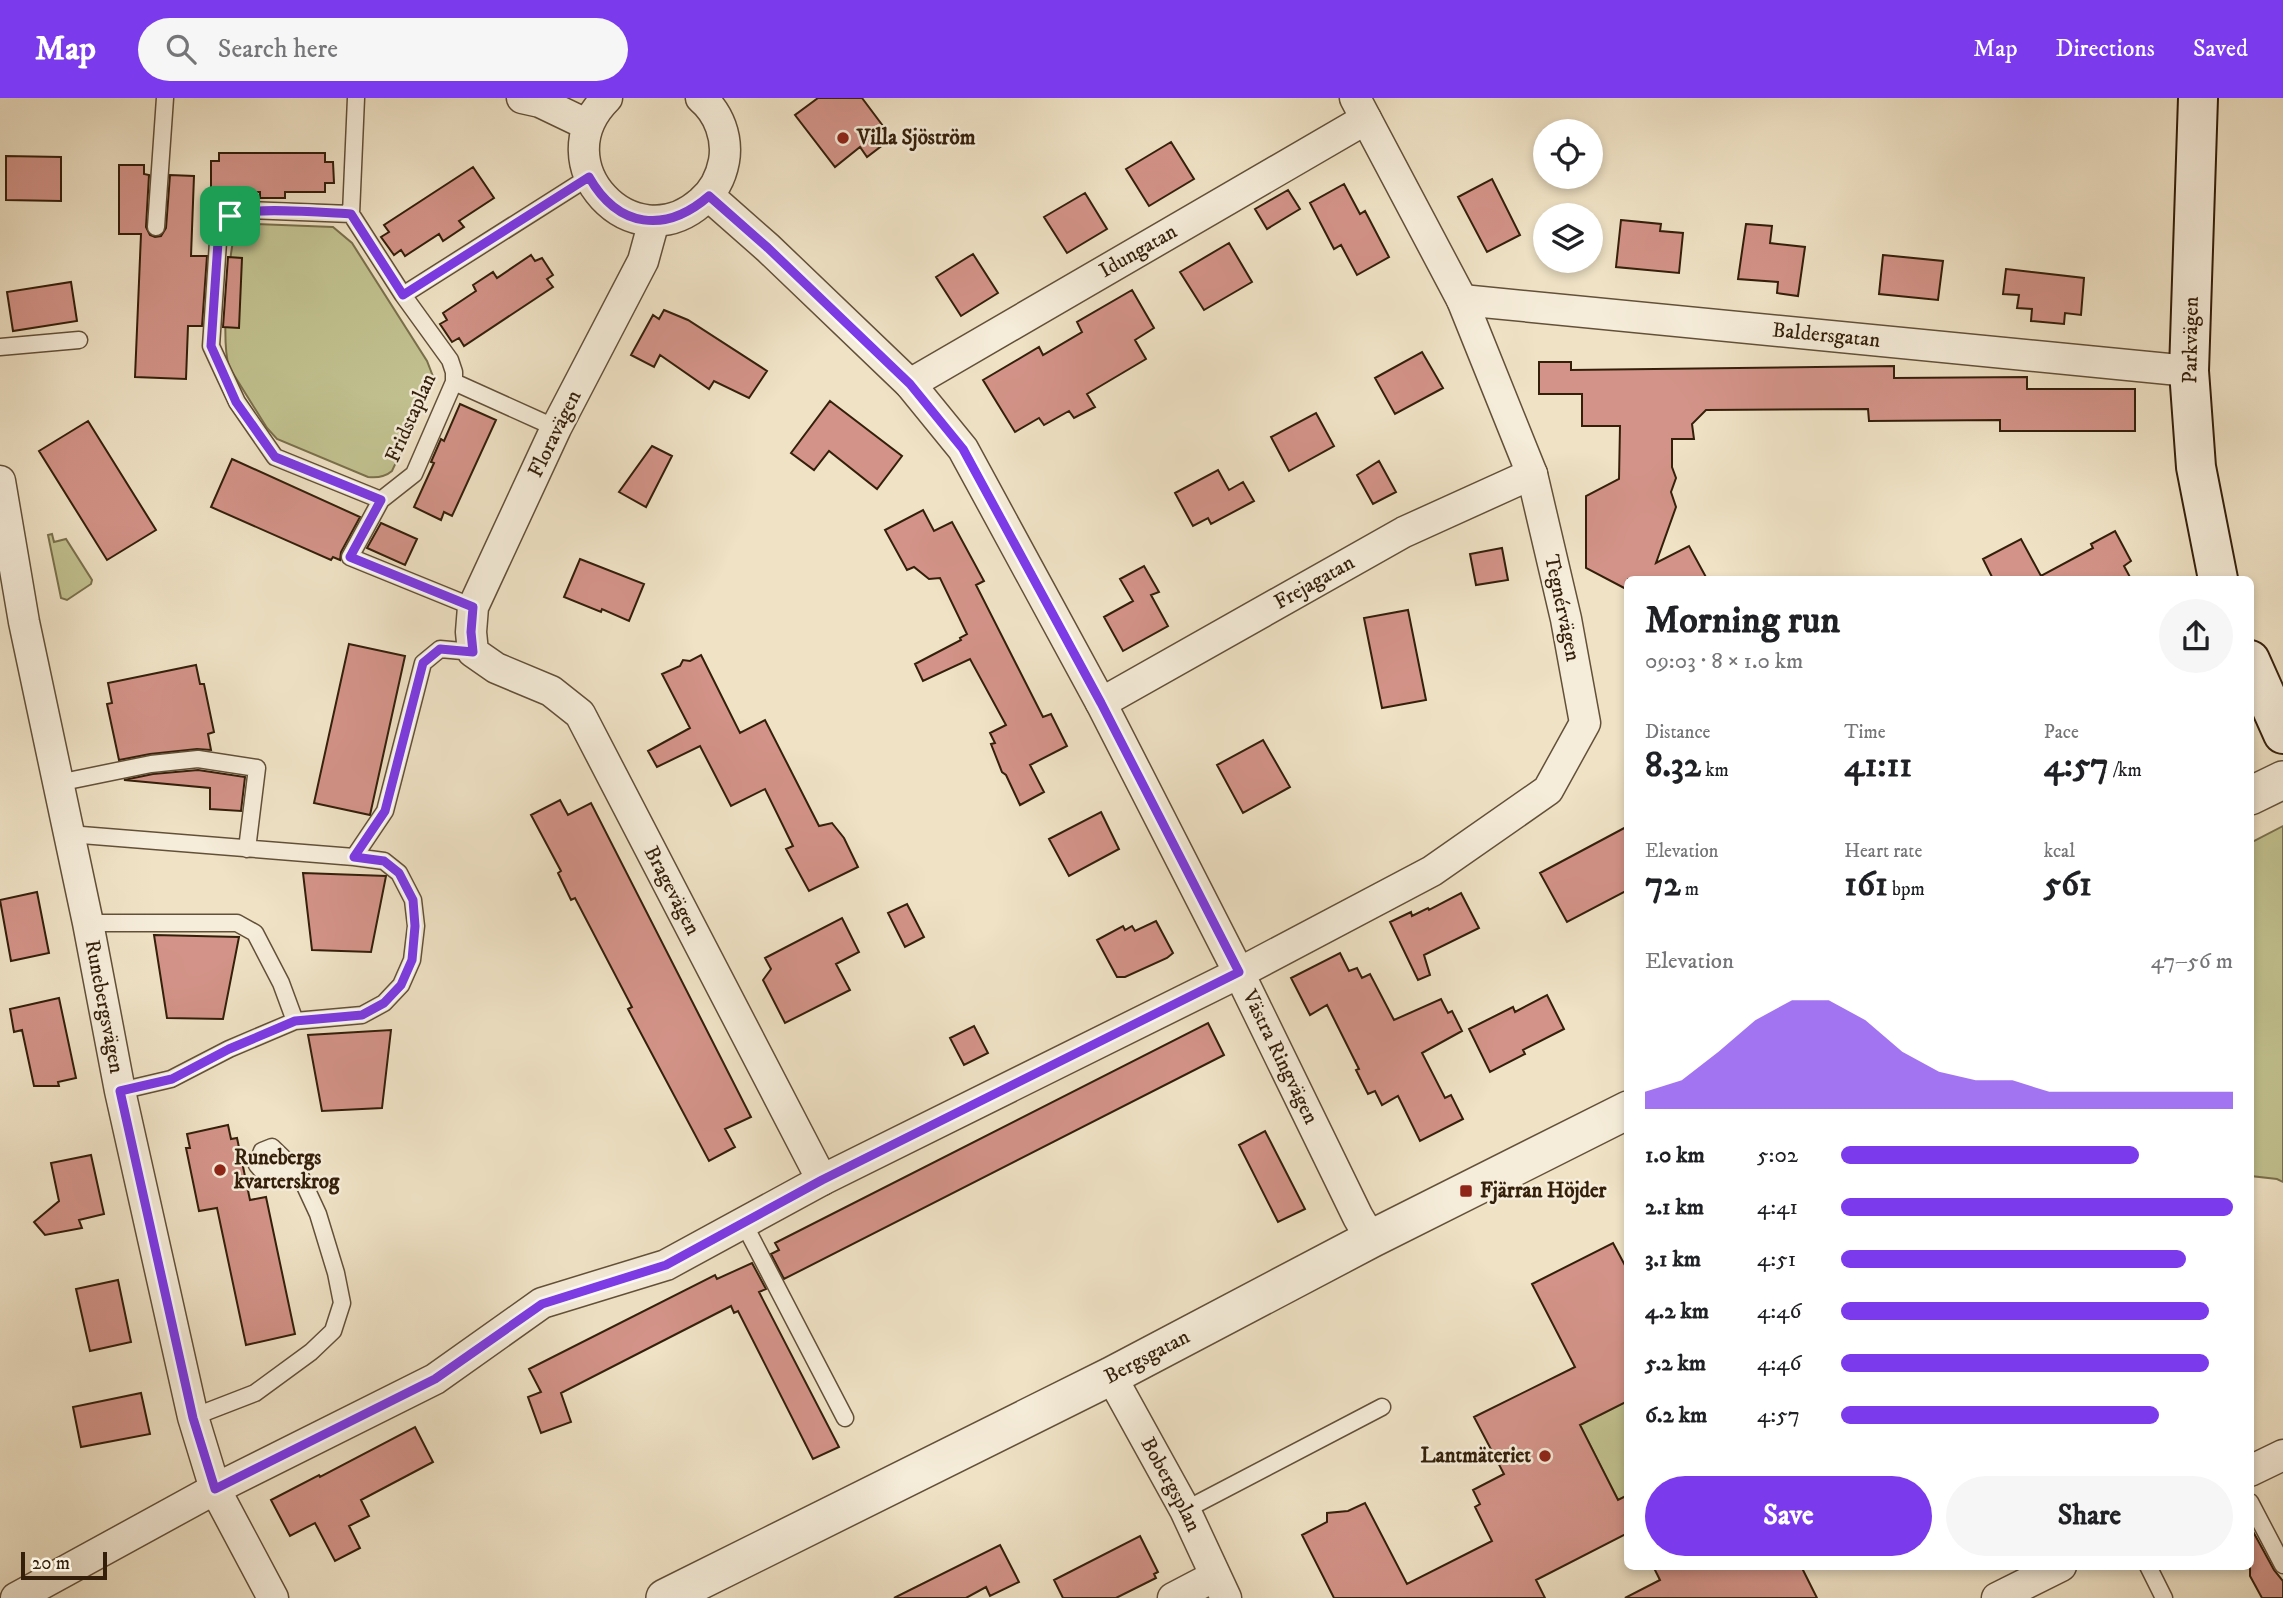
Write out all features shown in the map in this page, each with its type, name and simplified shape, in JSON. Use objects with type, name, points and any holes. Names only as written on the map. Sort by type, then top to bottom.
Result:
[{"type":"main road","name":"Parkvägen","points":[[2198,98],[2189,371],[2196,467],[2217,576]]},
{"type":"main road","points":[[2254,669],[2283,734]]},
{"type":"street","points":[[522,98],[540,102],[588,125]]},
{"type":"street","points":[[607,98],[597,107],[588,125],[584,142],[584,160],[589,177],[599,195],[615,209],[634,218],[654,221],[675,218],[693,209],[709,196],[719,178],[724,159],[724,139],[719,120],[708,100]]},
{"type":"street","name":"Tegnérvägen","points":[[16,1598],[215,1489],[435,1379],[542,1304],[666,1265],[822,1180],[1239,972],[1432,871],[1548,790],[1585,723],[1566,619],[1532,474],[1462,300],[1361,109]]},
{"type":"street","name":"Idungatan","points":[[910,384],[1361,109]]},
{"type":"street","name":"Västra Ringvägen","points":[[709,196],[768,248],[910,384],[963,449],[1101,703],[1239,972],[1371,1239]]},
{"type":"street","name":"Floravägen","points":[[473,652],[473,607],[556,428],[643,261],[654,221]]},
{"type":"street","name":"Baldersgatan","points":[[1462,300],[2189,371]]},
{"type":"street","name":"Frejagatan","points":[[1101,703],[1404,532],[1532,474]]},
{"type":"street","name":"Runebergsvägen","points":[[0,481],[6,546],[88,923],[120,1091],[193,1418],[215,1489],[273,1598]]},
{"type":"street","name":"Bragevägen","points":[[473,652],[496,668],[551,691],[580,713],[822,1180]]},
{"type":"street","points":[[2254,794],[2283,780]]},
{"type":"street","name":"Bergsgatan","points":[[665,1598],[1111,1376],[1371,1239],[1624,1112]]},
{"type":"street","name":"Bobergsplan","points":[[1111,1376],[1185,1510],[1221,1587]]},
{"type":"street","points":[[2254,1469],[2283,1455]]},
{"type":"street","points":[[2005,1596],[2054,1570]]},
{"type":"street","points":[[1173,1598],[1221,1587]]},
{"type":"lane","points":[[156,227],[165,98]]},
{"type":"lane","points":[[356,98],[351,214],[250,210],[230,216],[222,227],[218,242],[211,346],[236,402],[275,457],[381,500],[350,557],[473,607]]},
{"type":"lane","points":[[403,295],[589,177]]},
{"type":"lane","name":"Fridstaplan","points":[[351,214],[403,295],[450,360],[454,372],[454,382],[414,474],[381,500]]},
{"type":"lane","points":[[0,347],[79,340]]},
{"type":"lane","points":[[454,382],[556,428]]},
{"type":"lane","points":[[354,857],[385,811],[423,663],[440,649],[473,652]]},
{"type":"lane","points":[[58,783],[151,764],[198,759],[257,768],[247,849]]},
{"type":"lane","points":[[69,834],[384,861],[399,873],[413,900],[415,926],[412,960],[401,985],[384,1003],[362,1015],[295,1021],[229,1049],[172,1079],[120,1091]]},
{"type":"lane","points":[[88,923],[237,923],[255,933],[281,983],[295,1021]]},
{"type":"lane","points":[[193,1418],[254,1393],[311,1352],[333,1331],[342,1303],[336,1273],[318,1214],[299,1173]]},
{"type":"lane","points":[[744,1224],[845,1418]]},
{"type":"lane","points":[[1185,1510],[1382,1408]]},
{"type":"lane","points":[[2254,1510],[2283,1565]]},
{"type":"lane","points":[[2150,1570],[2164,1598]]},
{"type":"green space","points":[[256,224],[333,227],[352,243],[427,361],[434,379],[433,384],[392,471],[387,475],[368,477],[277,439],[267,428],[229,367],[225,323],[233,241],[242,229]]},
{"type":"green space","points":[[52,534],[54,542],[66,539],[92,580],[91,584],[67,600],[61,598],[48,535]]},
{"type":"green space","points":[[2283,826],[2283,1182],[2254,1176],[2254,841]]},
{"type":"green space","points":[[1590,1396],[1600,1415],[1624,1403],[1624,1497],[1618,1500],[1570,1406]]},
{"type":"building","name":"Villa Sjöström","points":[[818,98],[862,98],[892,138],[867,157],[860,147],[835,167],[795,115]]},
{"type":"building","points":[[1171,142],[1194,179],[1149,206],[1126,169]]},
{"type":"building","points":[[219,153],[325,153],[325,162],[333,162],[334,183],[325,183],[325,192],[285,192],[285,198],[260,198],[260,192],[211,192],[211,161],[219,161]]},
{"type":"building","points":[[6,156],[61,157],[61,201],[6,200]]},
{"type":"building","points":[[119,165],[144,165],[144,174],[149,175],[146,227],[150,235],[155,237],[161,236],[166,228],[170,175],[194,176],[191,256],[207,256],[202,326],[188,326],[186,379],[135,377],[141,234],[119,234]]},
{"type":"building","points":[[473,167],[494,198],[459,221],[464,227],[443,241],[439,234],[405,256],[401,250],[394,255],[381,237],[389,232],[384,225]]},
{"type":"building","points":[[1492,179],[1520,235],[1487,252],[1458,197]]},
{"type":"building","points":[[1344,184],[1360,214],[1365,211],[1389,257],[1357,275],[1341,245],[1334,249],[1310,203]]},
{"type":"building","points":[[1288,190],[1300,209],[1267,229],[1255,209]]},
{"type":"building","points":[[1085,193],[1107,229],[1067,253],[1044,217]]},
{"type":"building","points":[[1621,220],[1661,224],[1660,231],[1683,233],[1679,273],[1616,267]]},
{"type":"building","points":[[1746,224],[1772,226],[1770,243],[1805,247],[1798,296],[1777,293],[1778,282],[1738,279]]},
{"type":"building","points":[[1229,243],[1252,282],[1204,310],[1180,272]]},
{"type":"building","points":[[973,254],[998,293],[961,316],[936,277]]},
{"type":"building","points":[[531,255],[535,261],[542,258],[553,275],[547,279],[553,287],[464,346],[459,338],[452,342],[440,324],[447,320],[443,313],[476,291],[473,285],[493,272],[497,278]]},
{"type":"building","points":[[1883,255],[1943,261],[1938,300],[1879,294]]},
{"type":"building","points":[[228,257],[242,258],[239,328],[223,327]]},
{"type":"building","points":[[2006,269],[2084,278],[2081,315],[2065,313],[2064,324],[2031,321],[2032,309],[2017,308],[2019,295],[2003,294]]},
{"type":"building","points":[[71,282],[77,321],[13,331],[7,292]]},
{"type":"building","points":[[1132,290],[1154,328],[1135,340],[1146,359],[1087,394],[1095,407],[1074,418],[1069,411],[1044,425],[1039,418],[1015,432],[983,380],[1039,347],[1043,355],[1082,332],[1077,322]]},
{"type":"building","points":[[664,310],[688,320],[767,371],[749,398],[714,381],[709,389],[660,355],[654,367],[631,355],[653,315],[659,319]]},
{"type":"building","points":[[1422,352],[1443,388],[1395,414],[1375,378]]},
{"type":"building","points":[[1539,362],[1571,362],[1571,370],[1894,366],[1894,378],[2027,377],[2027,389],[2135,389],[2135,431],[2000,431],[2000,420],[1869,421],[1868,409],[1706,410],[1692,424],[1694,439],[1672,439],[1672,467],[1676,478],[1671,492],[1676,507],[1656,563],[1689,546],[1705,576],[1624,576],[1624,588],[1586,568],[1586,496],[1619,479],[1620,426],[1582,426],[1582,394],[1539,394]]},
{"type":"building","points":[[830,401],[902,456],[877,489],[829,451],[814,470],[791,453]]},
{"type":"building","points":[[460,404],[496,420],[452,516],[444,512],[441,520],[414,507],[434,463],[431,462],[441,439],[444,441]]},
{"type":"building","points":[[1316,413],[1334,446],[1289,471],[1271,437]]},
{"type":"building","points":[[88,421],[156,530],[107,560],[39,451]]},
{"type":"building","points":[[652,446],[672,456],[646,507],[619,492]]},
{"type":"building","points":[[232,459],[360,517],[341,552],[340,560],[333,557],[331,560],[211,507]]},
{"type":"building","points":[[1379,461],[1396,492],[1373,504],[1357,475]]},
{"type":"building","points":[[1218,470],[1229,490],[1243,482],[1254,501],[1211,524],[1208,518],[1193,526],[1175,493]]},
{"type":"building","points":[[923,510],[934,531],[952,522],[984,581],[976,585],[1043,717],[1051,714],[1067,746],[1030,765],[1044,792],[1020,805],[991,744],[995,743],[990,733],[1006,725],[970,659],[923,681],[915,664],[961,640],[960,638],[967,634],[940,578],[929,579],[914,567],[907,570],[885,530]]},
{"type":"building","points":[[381,523],[417,539],[405,565],[367,548]]},
{"type":"building","points":[[2115,531],[2131,561],[2124,566],[2129,576],[2041,576],[2093,548],[2091,544]]},
{"type":"building","points":[[2021,539],[2041,576],[1992,576],[1983,559]]},
{"type":"building","points":[[1502,548],[1508,580],[1476,585],[1470,554]]},
{"type":"building","points":[[580,559],[644,584],[629,621],[564,597]]},
{"type":"building","points":[[1144,566],[1159,592],[1151,595],[1168,626],[1123,651],[1104,617],[1133,601],[1120,579]]},
{"type":"building","points":[[1408,610],[1426,700],[1382,708],[1364,618]]},
{"type":"building","points":[[349,644],[405,656],[370,815],[314,803]]},
{"type":"building","points":[[701,655],[740,733],[765,720],[819,826],[832,823],[844,838],[858,867],[809,891],[786,849],[793,846],[765,789],[731,806],[700,746],[657,767],[648,751],[690,728],[662,674],[680,666],[683,660],[690,661]]},
{"type":"building","points":[[196,665],[200,684],[204,684],[214,732],[208,734],[211,750],[150,754],[119,760],[107,704],[112,703],[108,683]]},
{"type":"building","points":[[1263,740],[1290,787],[1243,813],[1217,765]]},
{"type":"building","points":[[198,770],[245,777],[241,811],[210,809],[210,788],[124,780],[153,774]]},
{"type":"building","points":[[560,800],[568,815],[591,803],[751,1117],[725,1129],[735,1147],[709,1161],[628,1009],[632,1007],[575,898],[571,900],[558,873],[561,871],[531,815]]},
{"type":"building","points":[[1101,812],[1119,849],[1069,876],[1049,839]]},
{"type":"building","points":[[1624,828],[1624,892],[1567,922],[1540,873]]},
{"type":"building","points":[[303,873],[386,876],[371,952],[312,950]]},
{"type":"building","points":[[37,892],[49,953],[11,961],[0,900]]},
{"type":"building","points":[[1461,893],[1479,928],[1424,955],[1430,975],[1418,980],[1390,922],[1411,912],[1412,916],[1428,908],[1429,910]]},
{"type":"building","points":[[907,904],[924,937],[905,947],[888,913]]},
{"type":"building","points":[[842,918],[859,952],[836,964],[850,990],[785,1023],[763,980],[771,969],[765,958]]},
{"type":"building","points":[[1156,921],[1173,953],[1125,977],[1117,977],[1097,940],[1123,926],[1125,930],[1132,926],[1135,931]]},
{"type":"building","points":[[154,935],[239,937],[223,1019],[167,1018]]},
{"type":"building","points":[[1340,953],[1349,971],[1357,968],[1362,978],[1370,974],[1394,1020],[1441,999],[1448,1013],[1452,1011],[1462,1031],[1422,1053],[1445,1098],[1451,1095],[1463,1119],[1420,1141],[1398,1096],[1382,1105],[1375,1091],[1368,1094],[1356,1070],[1359,1069],[1327,1005],[1310,1015],[1291,978]]},
{"type":"building","points":[[1547,995],[1564,1029],[1523,1050],[1525,1054],[1490,1072],[1469,1029],[1513,1007],[1515,1012]]},
{"type":"building","points":[[59,998],[76,1078],[58,1082],[59,1086],[34,1086],[22,1030],[14,1032],[10,1009]]},
{"type":"building","points":[[1208,1023],[1224,1055],[784,1279],[771,1254],[779,1250],[775,1243]]},
{"type":"building","points":[[974,1026],[988,1053],[964,1065],[950,1038]]},
{"type":"building","points":[[391,1030],[382,1108],[322,1111],[308,1035]]},
{"type":"building","points":[[228,1125],[231,1139],[237,1138],[250,1200],[266,1197],[295,1334],[246,1345],[217,1208],[199,1211],[186,1148],[190,1148],[187,1134]]},
{"type":"building","points":[[1265,1131],[1305,1209],[1278,1222],[1239,1145]]},
{"type":"building","points":[[91,1155],[104,1214],[79,1220],[82,1228],[45,1235],[34,1222],[59,1201],[51,1163]]},
{"type":"building","name":"Lantmäteriet","points":[[1613,1243],[1624,1264],[1624,1403],[1580,1425],[1618,1500],[1624,1497],[1624,1535],[1536,1580],[1545,1598],[1334,1598],[1302,1535],[1327,1522],[1327,1513],[1348,1511],[1365,1503],[1407,1584],[1492,1541],[1475,1507],[1480,1504],[1473,1490],[1504,1474],[1474,1417],[1575,1367],[1532,1284]]},
{"type":"building","points":[[752,1263],[766,1289],[759,1292],[839,1447],[813,1459],[738,1311],[734,1313],[731,1306],[561,1393],[571,1422],[541,1433],[528,1397],[541,1392],[529,1369],[715,1275],[717,1279]]},
{"type":"building","points":[[118,1280],[131,1342],[90,1351],[76,1289]]},
{"type":"building","points":[[141,1393],[150,1434],[81,1447],[73,1407]]},
{"type":"building","points":[[415,1427],[433,1462],[361,1500],[369,1516],[349,1526],[360,1548],[335,1561],[315,1523],[290,1536],[271,1500]]},
{"type":"building","points":[[2254,1533],[2283,1581],[2283,1598],[2262,1598],[2250,1576],[2250,1570],[2254,1570]]},
{"type":"building","points":[[1140,1536],[1158,1572],[1154,1574],[1156,1578],[1116,1598],[1063,1598],[1054,1580]]},
{"type":"building","points":[[1000,1545],[1019,1582],[990,1596],[986,1587],[966,1598],[894,1598]]},
{"type":"building","points":[[1655,1570],[1803,1570],[1817,1598],[1625,1598],[1660,1580]]},
{"type":"place","name":"Villa Sjöström","points":[[843,138]]},
{"type":"place","name":"Runebergs kvarterskrog","points":[[220,1170]]},
{"type":"place","name":"Fjärran Höjder","points":[[1466,1191]]},
{"type":"place","name":"Lantmäteriet","points":[[1545,1456]]},
{"type":"route","points":[[589,177],[599,195],[615,209],[634,218],[654,221],[675,218],[693,209],[709,196],[768,248],[910,384],[963,449],[1101,703],[1239,972],[822,1180],[666,1265],[542,1304],[435,1379],[215,1489],[193,1418],[120,1091],[172,1079],[229,1049],[295,1021],[362,1015],[384,1003],[401,985],[412,960],[415,926],[413,900],[399,873],[384,861],[354,857],[385,811],[423,663],[440,649],[473,652],[473,607],[350,557],[381,500],[275,457],[236,402],[211,346],[218,242],[222,227],[230,216],[250,210],[351,214],[403,295],[589,177]]}]
